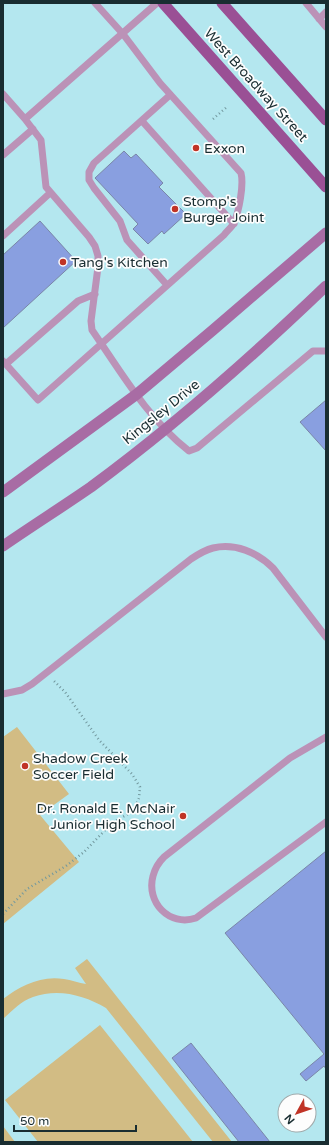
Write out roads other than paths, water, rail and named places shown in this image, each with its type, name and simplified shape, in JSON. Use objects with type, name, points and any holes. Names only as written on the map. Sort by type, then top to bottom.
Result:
[{"type":"main road","name":"West Broadway Street","points":[[163,3],[326,187]]},
{"type":"main road","name":"West Broadway Street","points":[[222,3],[326,120]]},
{"type":"main road","name":"Kingsley Drive","points":[[3,492],[137,394],[326,233]]},
{"type":"main road","name":"Kingsley Drive","points":[[3,546],[91,487],[164,429],[265,344],[326,286]]},
{"type":"lane","points":[[95,3],[123,34],[170,95],[241,173],[243,181],[234,224],[224,235],[38,400],[4,363],[78,301],[95,294]]},
{"type":"lane","points":[[25,119],[157,3]]},
{"type":"lane","points":[[307,4],[326,27]]},
{"type":"lane","points":[[319,19],[326,12]]},
{"type":"lane","points":[[3,94],[41,140],[46,187],[95,246],[98,256],[98,267],[91,321],[92,330],[137,394],[173,439],[189,451],[197,448],[313,352],[326,351]]},
{"type":"lane","points":[[167,285],[127,240],[120,221],[89,180],[89,172],[94,163],[170,95]]},
{"type":"lane","points":[[142,120],[234,224]]},
{"type":"lane","points":[[3,155],[33,129]]},
{"type":"lane","points":[[3,236],[50,193]]},
{"type":"lane","points":[[3,694],[22,690],[32,684],[191,559],[212,548],[222,547],[243,549],[264,559],[273,568],[326,637]]},
{"type":"lane","points":[[326,736],[290,758],[164,857],[153,874],[152,887],[154,901],[164,912],[175,919],[188,921],[196,918],[326,822]]},
{"type":"place","name":"Exxon","points":[[196,148]]},
{"type":"place","name":"Stomp's Burger Joint","points":[[175,209]]},
{"type":"place","name":"Tang's Kitchen","points":[[63,262]]},
{"type":"place","name":"Shadow Creek Soccer Field","points":[[25,766]]},
{"type":"place","name":"Dr. Ronald E. McNair Junior High School","points":[[183,816]]}]
